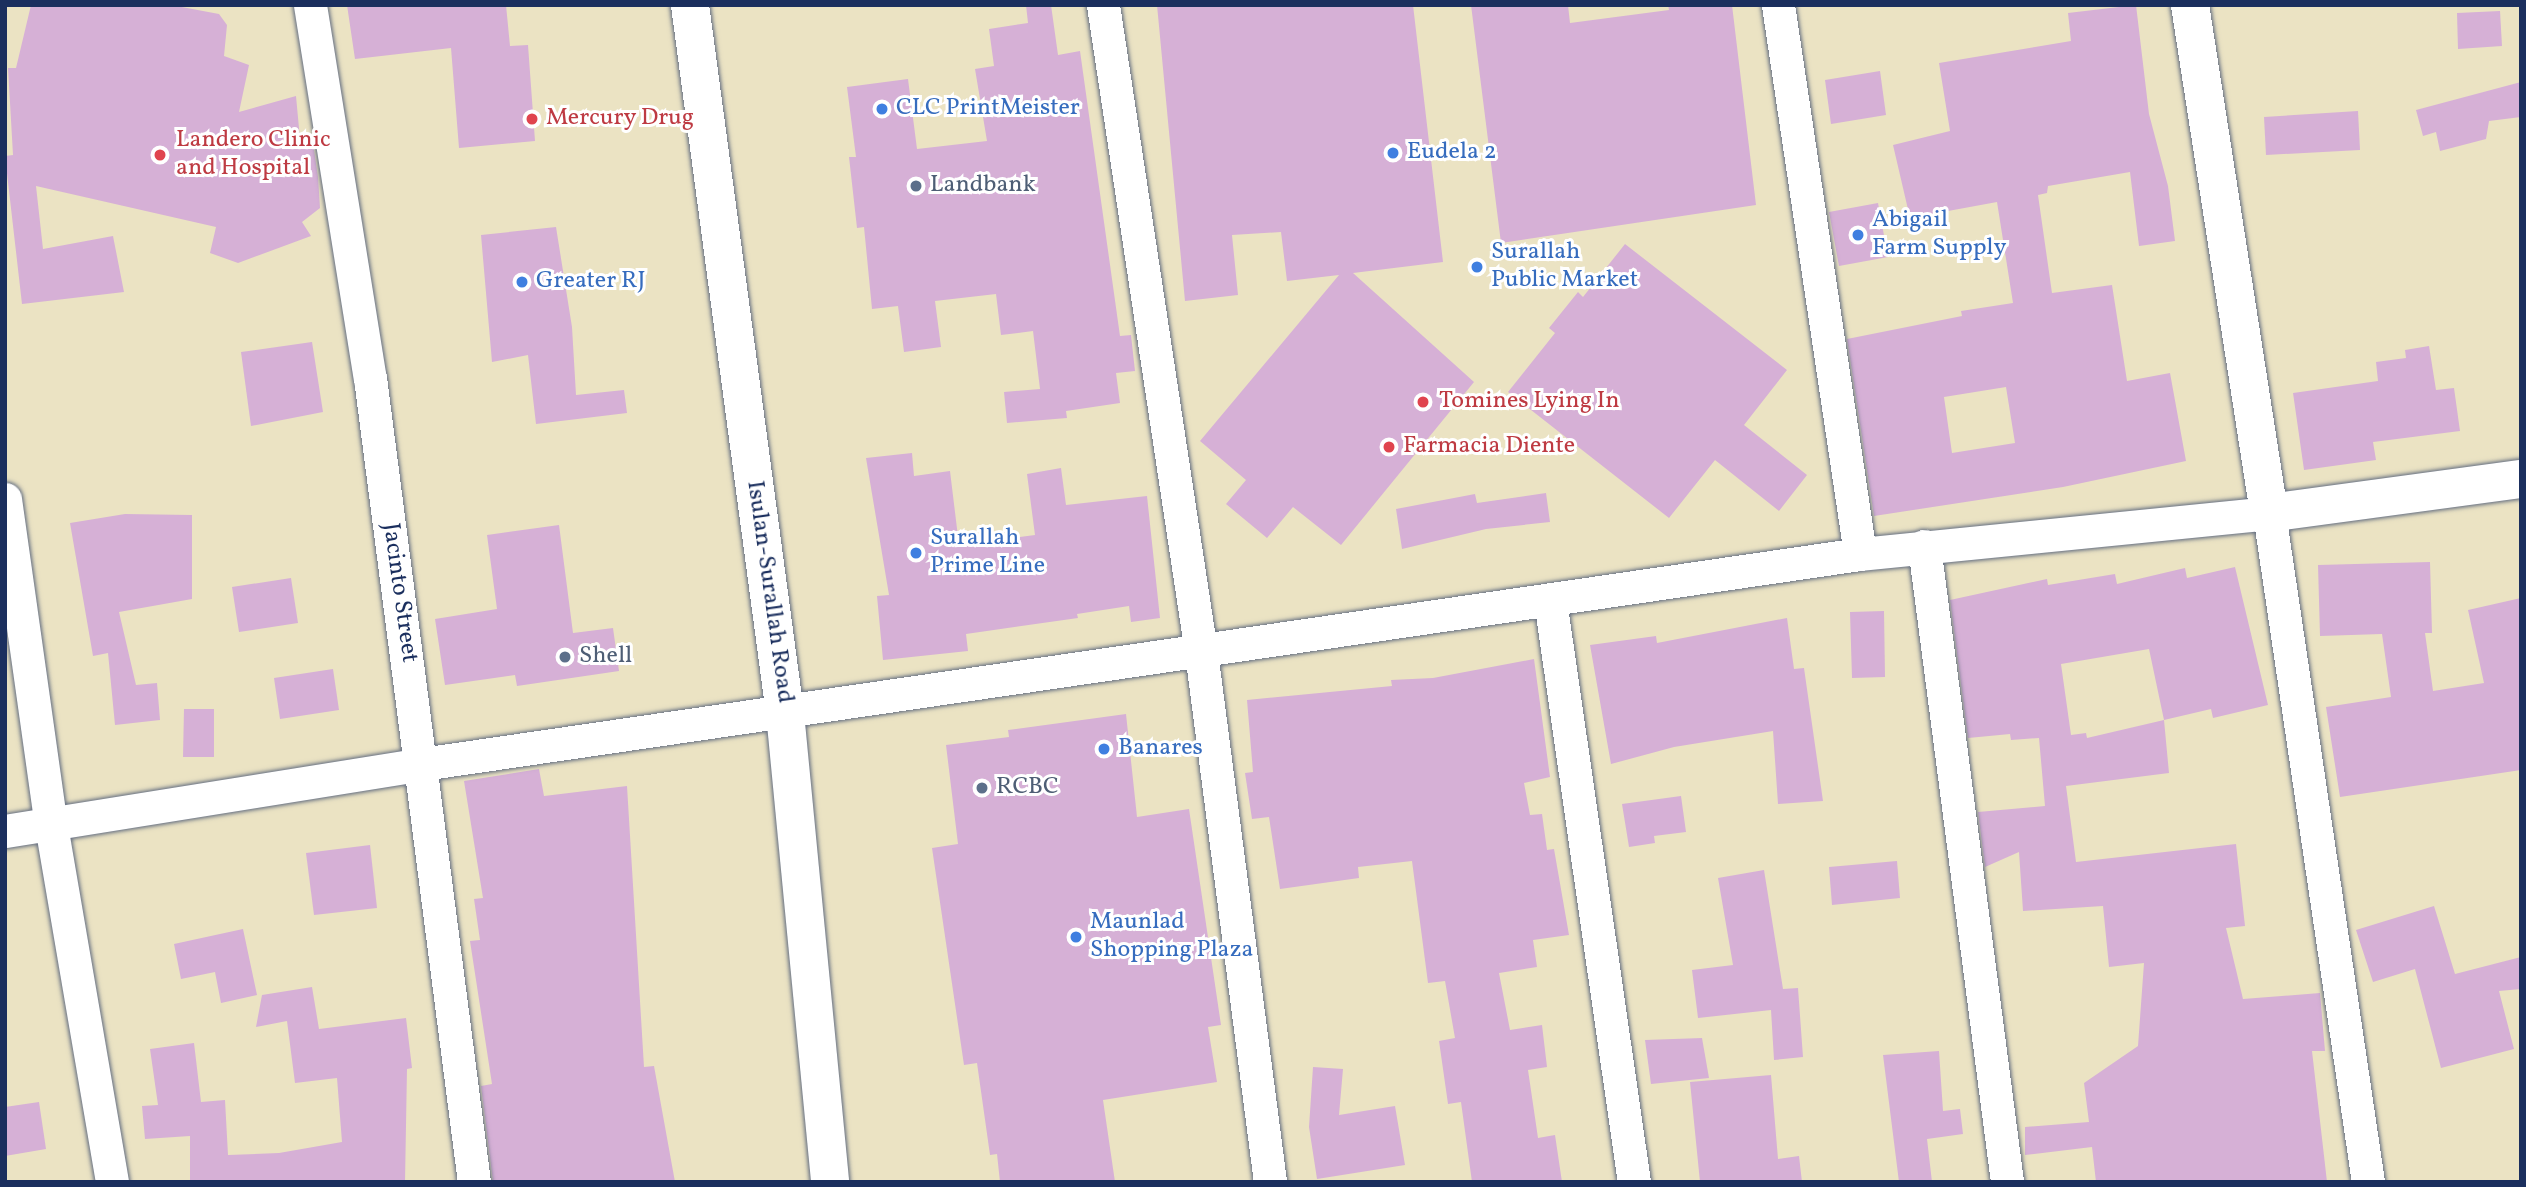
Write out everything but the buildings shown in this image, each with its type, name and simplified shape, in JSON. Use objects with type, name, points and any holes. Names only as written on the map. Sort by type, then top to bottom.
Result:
[{"type":"main road","name":"Isulan-Surallah Road","points":[[690,5],[785,713],[830,1182]]},
{"type":"main road","points":[[2190,5],[2269,513],[2521,479]]},
{"type":"street","name":"Jacinto Street","points":[[310,5],[370,377],[474,1182]]},
{"type":"street","points":[[1103,5],[1201,652],[1270,1182]]},
{"type":"street","points":[[1778,5],[1860,554]]},
{"type":"street","points":[[5,499],[51,825],[113,1182]]},
{"type":"street","points":[[5,831],[422,764],[1860,554],[2269,513],[2368,1182]]},
{"type":"street","points":[[1924,546],[2007,1182]]},
{"type":"street","points":[[1550,600],[1634,1182]]},
{"type":"place","name":"CLC PrintMeister","points":[[882,109]]},
{"type":"place","name":"Mercury Drug","points":[[532,119]]},
{"type":"place","name":"Eudela 2","points":[[1393,153]]},
{"type":"place","name":"Landero Clinic and Hospital","points":[[160,155]]},
{"type":"place","name":"Landbank","points":[[916,186]]},
{"type":"place","name":"Abigail Farm Supply","points":[[1858,235]]},
{"type":"place","name":"Surallah Public Market","points":[[1477,267]]},
{"type":"place","name":"Greater RJ","points":[[522,282]]},
{"type":"place","name":"Tomines Lying In","points":[[1423,402]]},
{"type":"place","name":"Farmacia Diente","points":[[1389,447]]},
{"type":"place","name":"Surallah Prime Line","points":[[916,553]]},
{"type":"place","name":"Shell","points":[[565,657]]},
{"type":"place","name":"Banares","points":[[1104,749]]},
{"type":"place","name":"RCBC","points":[[982,788]]},
{"type":"place","name":"Maunlad Shopping Plaza","points":[[1076,937]]}]
